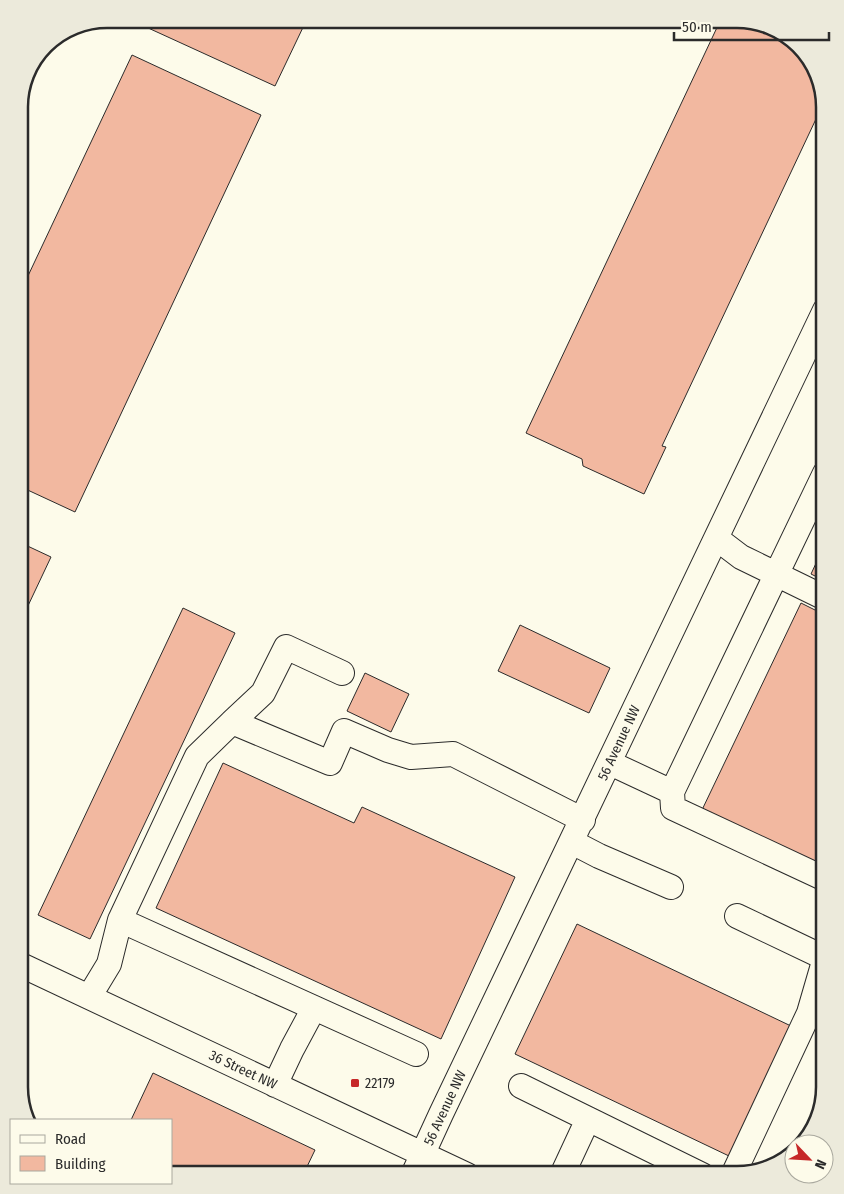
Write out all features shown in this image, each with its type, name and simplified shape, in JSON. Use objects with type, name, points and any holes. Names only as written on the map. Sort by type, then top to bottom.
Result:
[{"type":"street","name":"56 Avenue NW","points":[[418,1165],[816,329]]},
{"type":"street","points":[[816,492],[672,792],[673,808],[816,876]]},
{"type":"street","points":[[716,538],[741,557],[816,594]]},
{"type":"street","points":[[89,998],[109,964],[120,920],[196,756],[263,693],[286,647],[342,673]]},
{"type":"street","points":[[232,722],[330,763],[344,731],[388,750],[411,757],[453,754],[583,820]]},
{"type":"street","points":[[610,763],[672,792]]},
{"type":"street","points":[[572,842],[599,856],[671,886]]},
{"type":"street","points":[[736,916],[816,954]]},
{"type":"street","points":[[120,920],[416,1054]]},
{"type":"street","name":"36 Street NW","points":[[28,968],[275,1085],[418,1165]]},
{"type":"street","points":[[737,1166],[809,1013],[816,989]]},
{"type":"street","points":[[275,1085],[314,1008]]},
{"type":"street","points":[[521,1086],[684,1166]]},
{"type":"street","points":[[566,1166],[588,1119]]},
{"type":"building","points":[[148,28],[303,28],[275,86]]},
{"type":"building","points":[[717,28],[758,30],[777,38],[800,58],[806,67],[816,96],[816,119],[662,446],[666,447],[644,494],[583,466],[582,459],[526,433]]},
{"type":"building","points":[[132,55],[261,115],[75,512],[28,490],[28,276]]},
{"type":"building","points":[[28,546],[51,557],[28,606]]},
{"type":"building","points":[[816,563],[816,576],[811,574]]},
{"type":"building","points":[[801,603],[816,610],[816,867],[701,812]]},
{"type":"building","points":[[183,608],[235,633],[90,939],[38,915]]},
{"type":"building","points":[[520,625],[610,668],[589,713],[498,671]]},
{"type":"building","points":[[365,673],[409,694],[391,732],[347,711]]},
{"type":"building","points":[[223,763],[354,823],[362,807],[515,877],[441,1039],[156,908]]},
{"type":"building","points":[[577,924],[791,1026],[729,1156],[515,1054]]},
{"type":"building","points":[[153,1073],[315,1150],[307,1166],[172,1166],[172,1119],[131,1119]]},
{"type":"place","name":"22179","points":[[355,1083]]}]
